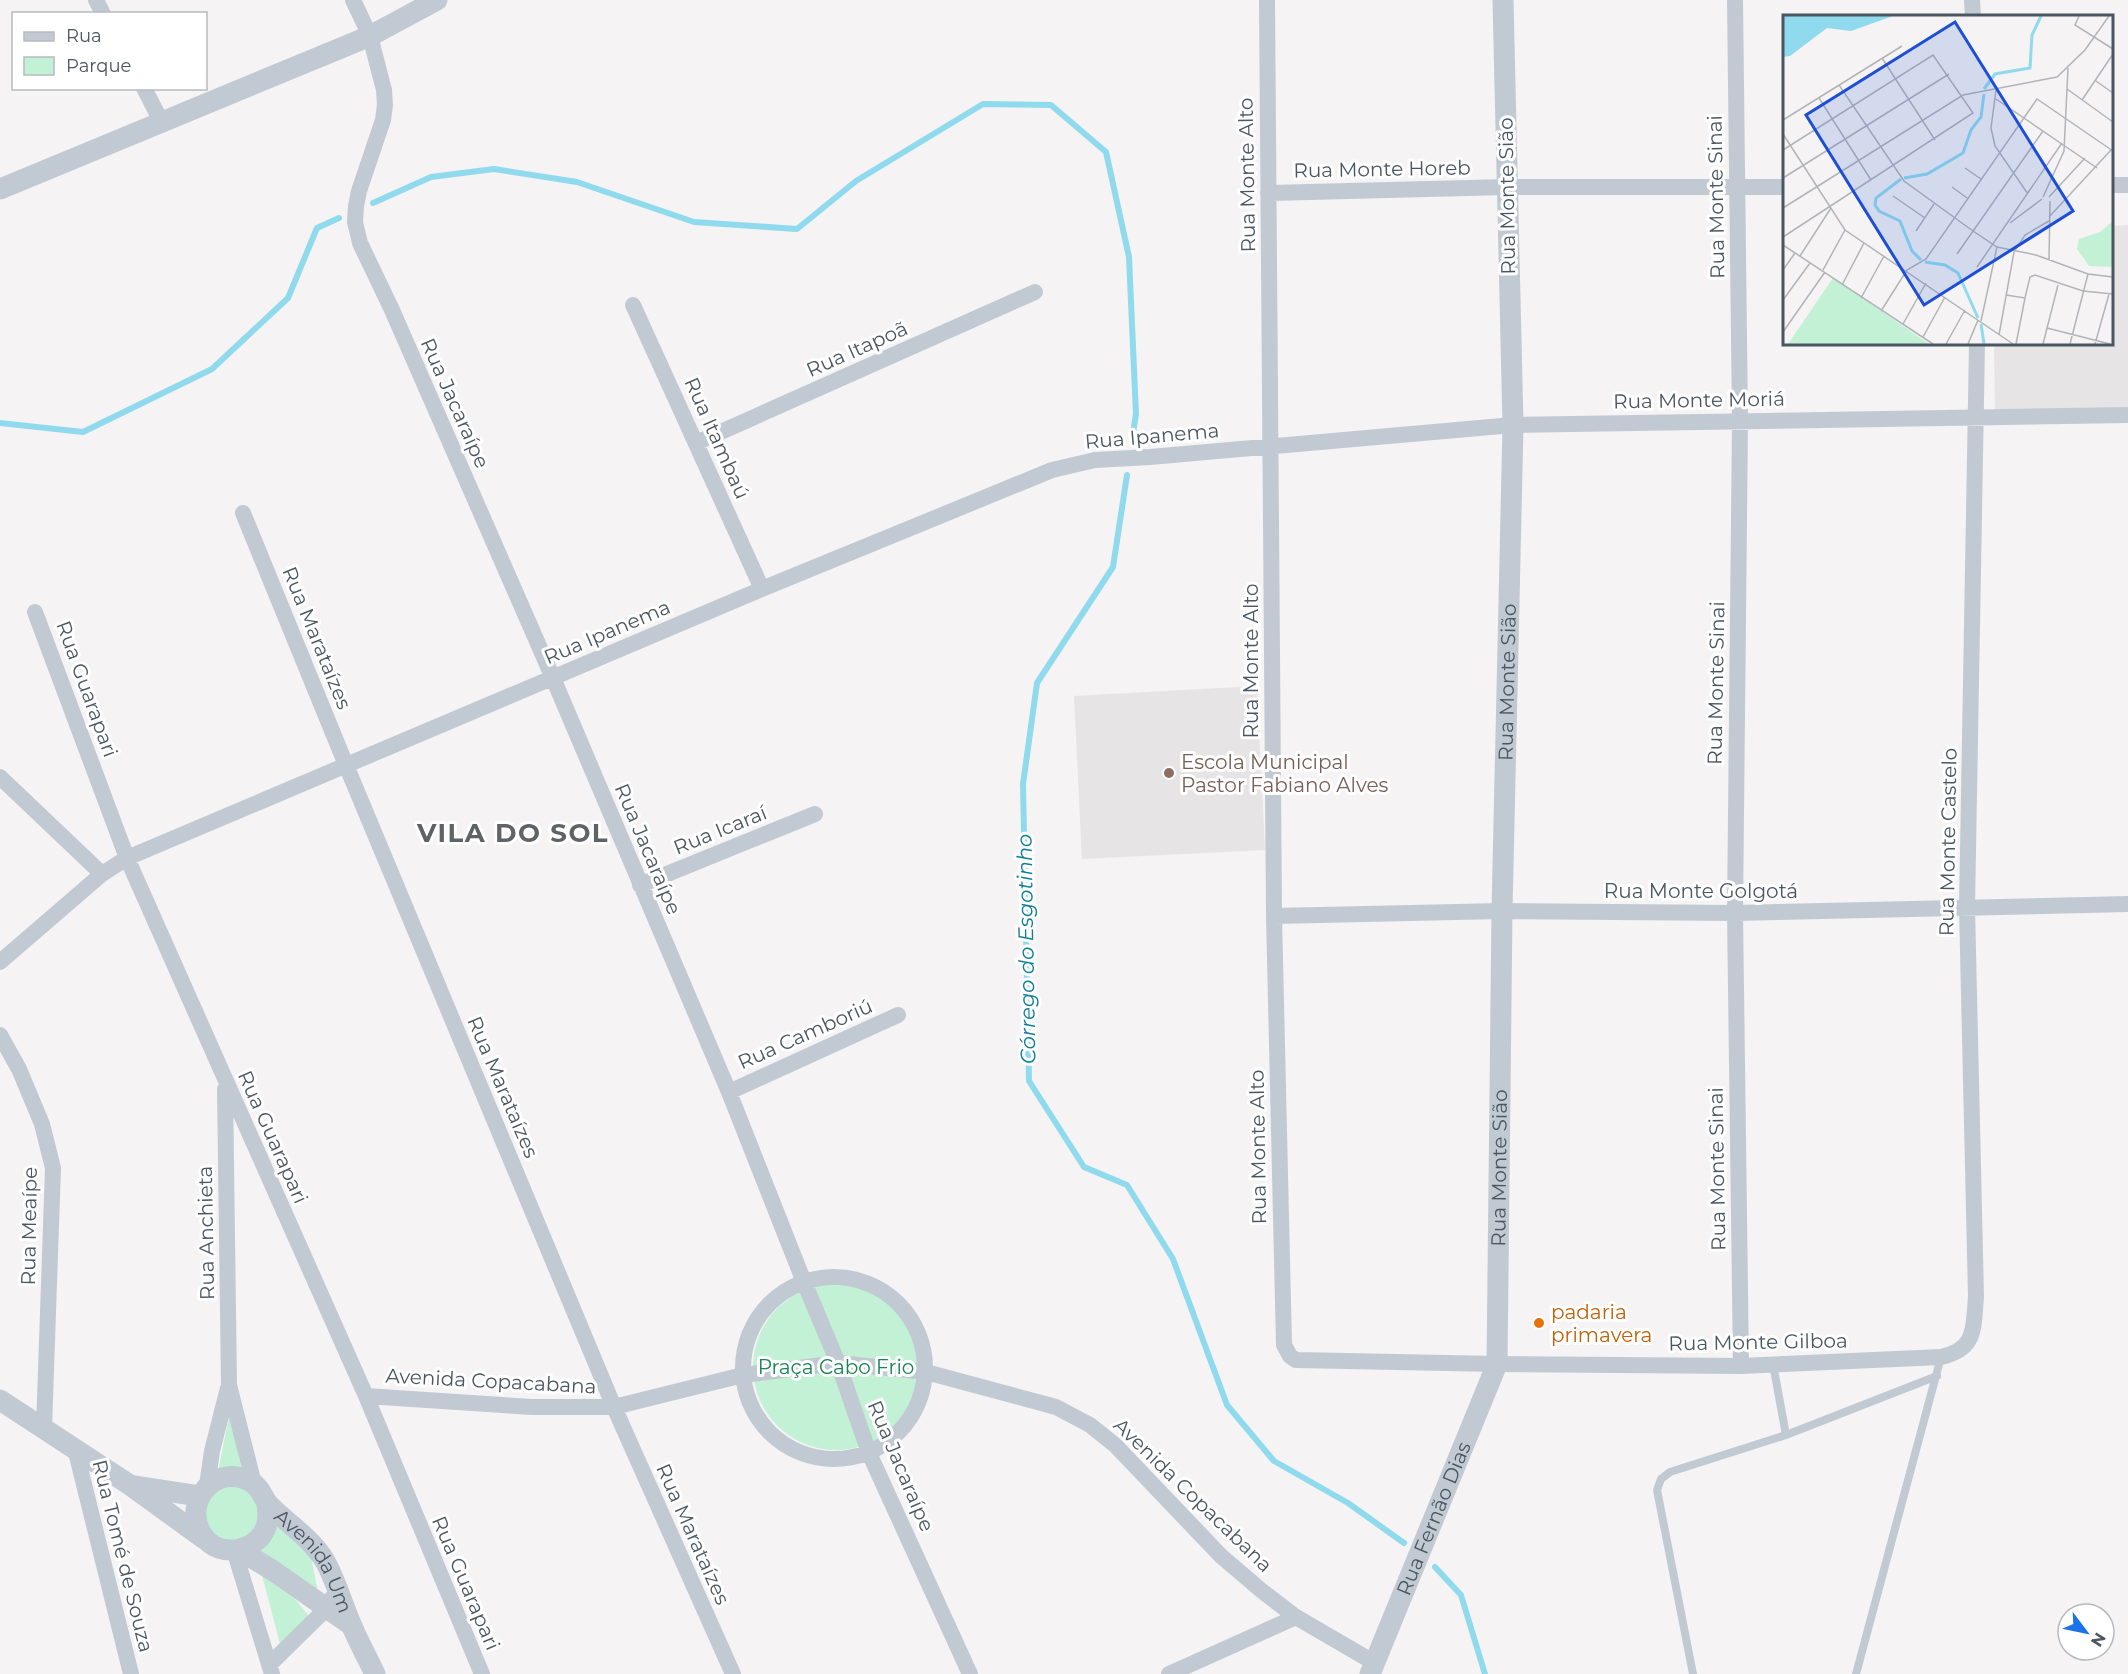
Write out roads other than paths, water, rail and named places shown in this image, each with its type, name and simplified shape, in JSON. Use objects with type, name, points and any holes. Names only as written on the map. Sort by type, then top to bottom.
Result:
[{"type":"street","name":"Rua Jacaraípe","points":[[353,0],[370,36],[384,90],[385,105],[383,120],[356,206],[355,222],[360,243],[553,678],[729,1092],[838,1363],[869,1453],[970,1674]]},
{"type":"street","points":[[0,189],[370,36],[437,0]]},
{"type":"street","name":"Rua Monte Alto","points":[[1267,0],[1274,916],[1284,1345],[1290,1356]]},
{"type":"street","name":"Rua Monte Sião","points":[[1497,1364],[1502,912],[1513,424],[1503,0]]},
{"type":"street","name":"Rua Monte Sinai","points":[[1735,0],[1740,421],[1735,913],[1741,1366]]},
{"type":"street","points":[[1972,0],[1973,15]]},
{"type":"street","points":[[145,90],[161,122]]},
{"type":"street","points":[[2113,184],[2128,185]]},
{"type":"street","name":"Rua Monte Horeb","points":[[1268,192],[1507,187],[1736,189],[1783,187]]},
{"type":"street","name":"Rua Itapoã","points":[[696,443],[1035,292]]},
{"type":"street","name":"Rua Itambaú","points":[[633,305],[762,589]]},
{"type":"street","name":"Rua Monte Castelo","points":[[1969,1339],[1973,1332],[1977,1297],[1967,907],[1977,345]]},
{"type":"street","name":"Rua Monte Moriá","points":[[1271,446],[1513,424],[2128,416]]},
{"type":"street","name":"Rua Ipanema","points":[[0,962],[102,873],[127,858],[762,589],[1052,470],[1095,460],[1271,446]]},
{"type":"street","name":"Rua Marataízes","points":[[243,513],[614,1407],[733,1674]]},
{"type":"street","name":"Rua Guarapari","points":[[35,612],[127,858],[366,1396],[482,1674]]},
{"type":"street","points":[[0,777],[102,873]]},
{"type":"street","name":"Rua Icaraí","points":[[640,885],[814,814]]},
{"type":"street","name":"Rua Monte Golgotá","points":[[1274,916],[1502,912],[1735,913],[2128,904]]},
{"type":"street","name":"Rua Camboriú","points":[[729,1092],[898,1016]]},
{"type":"street","name":"Rua Meaípe","points":[[0,1035],[42,1124],[53,1168],[44,1428]]},
{"type":"street","name":"Rua Anchieta","points":[[224,1080],[229,1385],[254,1484]]},
{"type":"street","points":[[833,1276],[862,1281],[889,1294],[909,1315],[922,1342],[926,1372],[921,1397],[909,1421],[892,1440],[869,1453],[841,1460],[812,1458],[786,1447],[764,1428],[749,1403],[743,1375],[746,1346],[758,1318],[778,1296],[804,1282],[833,1276]]},
{"type":"street","name":"Rua Monte Gilboa","points":[[1290,1356],[1303,1362],[1741,1366],[1941,1357],[1956,1354],[1969,1339]]},
{"type":"street","name":"Avenida Copacabana","points":[[366,1396],[532,1407],[614,1407],[743,1375],[838,1363],[926,1372],[1056,1407],[1090,1425],[1115,1445],[1221,1556],[1262,1591],[1372,1669]]},
{"type":"street","name":"Rua Fernão Dias","points":[[1372,1669],[1497,1364]]},
{"type":"street","name":"Rua Anchieta","points":[[203,1491],[229,1385]]},
{"type":"street","points":[[0,1400],[130,1485],[215,1547],[236,1550],[250,1546],[266,1529],[269,1516],[267,1504],[262,1493],[254,1484],[242,1478],[230,1477],[218,1479],[203,1491],[195,1507],[195,1519],[206,1540]]},
{"type":"street","name":"Rua Tomé de Souza","points":[[75,1448],[130,1674]]},
{"type":"street","points":[[130,1485],[203,1491]]},
{"type":"street","name":"Avenida Um","points":[[267,1504],[301,1533],[324,1559],[351,1625],[375,1674]]},
{"type":"street","points":[[236,1550],[270,1669]]},
{"type":"street","name":"Avenida Um","points":[[236,1550],[272,1570],[351,1625]]},
{"type":"street","points":[[270,1669],[326,1609],[337,1589]]},
{"type":"street","points":[[1169,1674],[1296,1617]]},
{"type":"lane","points":[[1856,1674],[1941,1357]]},
{"type":"lane","points":[[1773,1364],[1786,1435]]},
{"type":"lane","points":[[1693,1674],[1657,1490],[1661,1479],[1670,1472],[1786,1435],[1937,1376]]},
{"type":"waterway","name":"Córrego do Esgotinho","points":[[373,203],[431,177],[494,169],[577,182],[694,222],[797,229],[856,181],[983,104],[1051,105],[1106,152],[1129,257],[1136,414],[1132,440]]},
{"type":"waterway","name":"Córrego do Esgotinho","points":[[0,423],[83,432],[212,369],[288,298],[317,228],[339,218]]},
{"type":"waterway","name":"Córrego do Esgotinho","points":[[1127,475],[1113,567],[1037,683],[1023,784],[1029,1081],[1084,1167],[1127,1185],[1173,1259],[1227,1405],[1274,1461],[1348,1503],[1404,1543]]},
{"type":"waterway","name":"Córrego do Esgotinho","points":[[1435,1567],[1461,1595],[1485,1674]]},
{"type":"place","name":"Escola Municipal Pastor Fabiano Alves","points":[[1169,773]]},
{"type":"place","name":"padaria primavera","points":[[1539,1323]]},
{"type":"district","name":"VILA DO SOL","points":[[513,833]]},
{"type":"park label","name":"Praça Cabo Frio","points":[[836,1367]]}]
